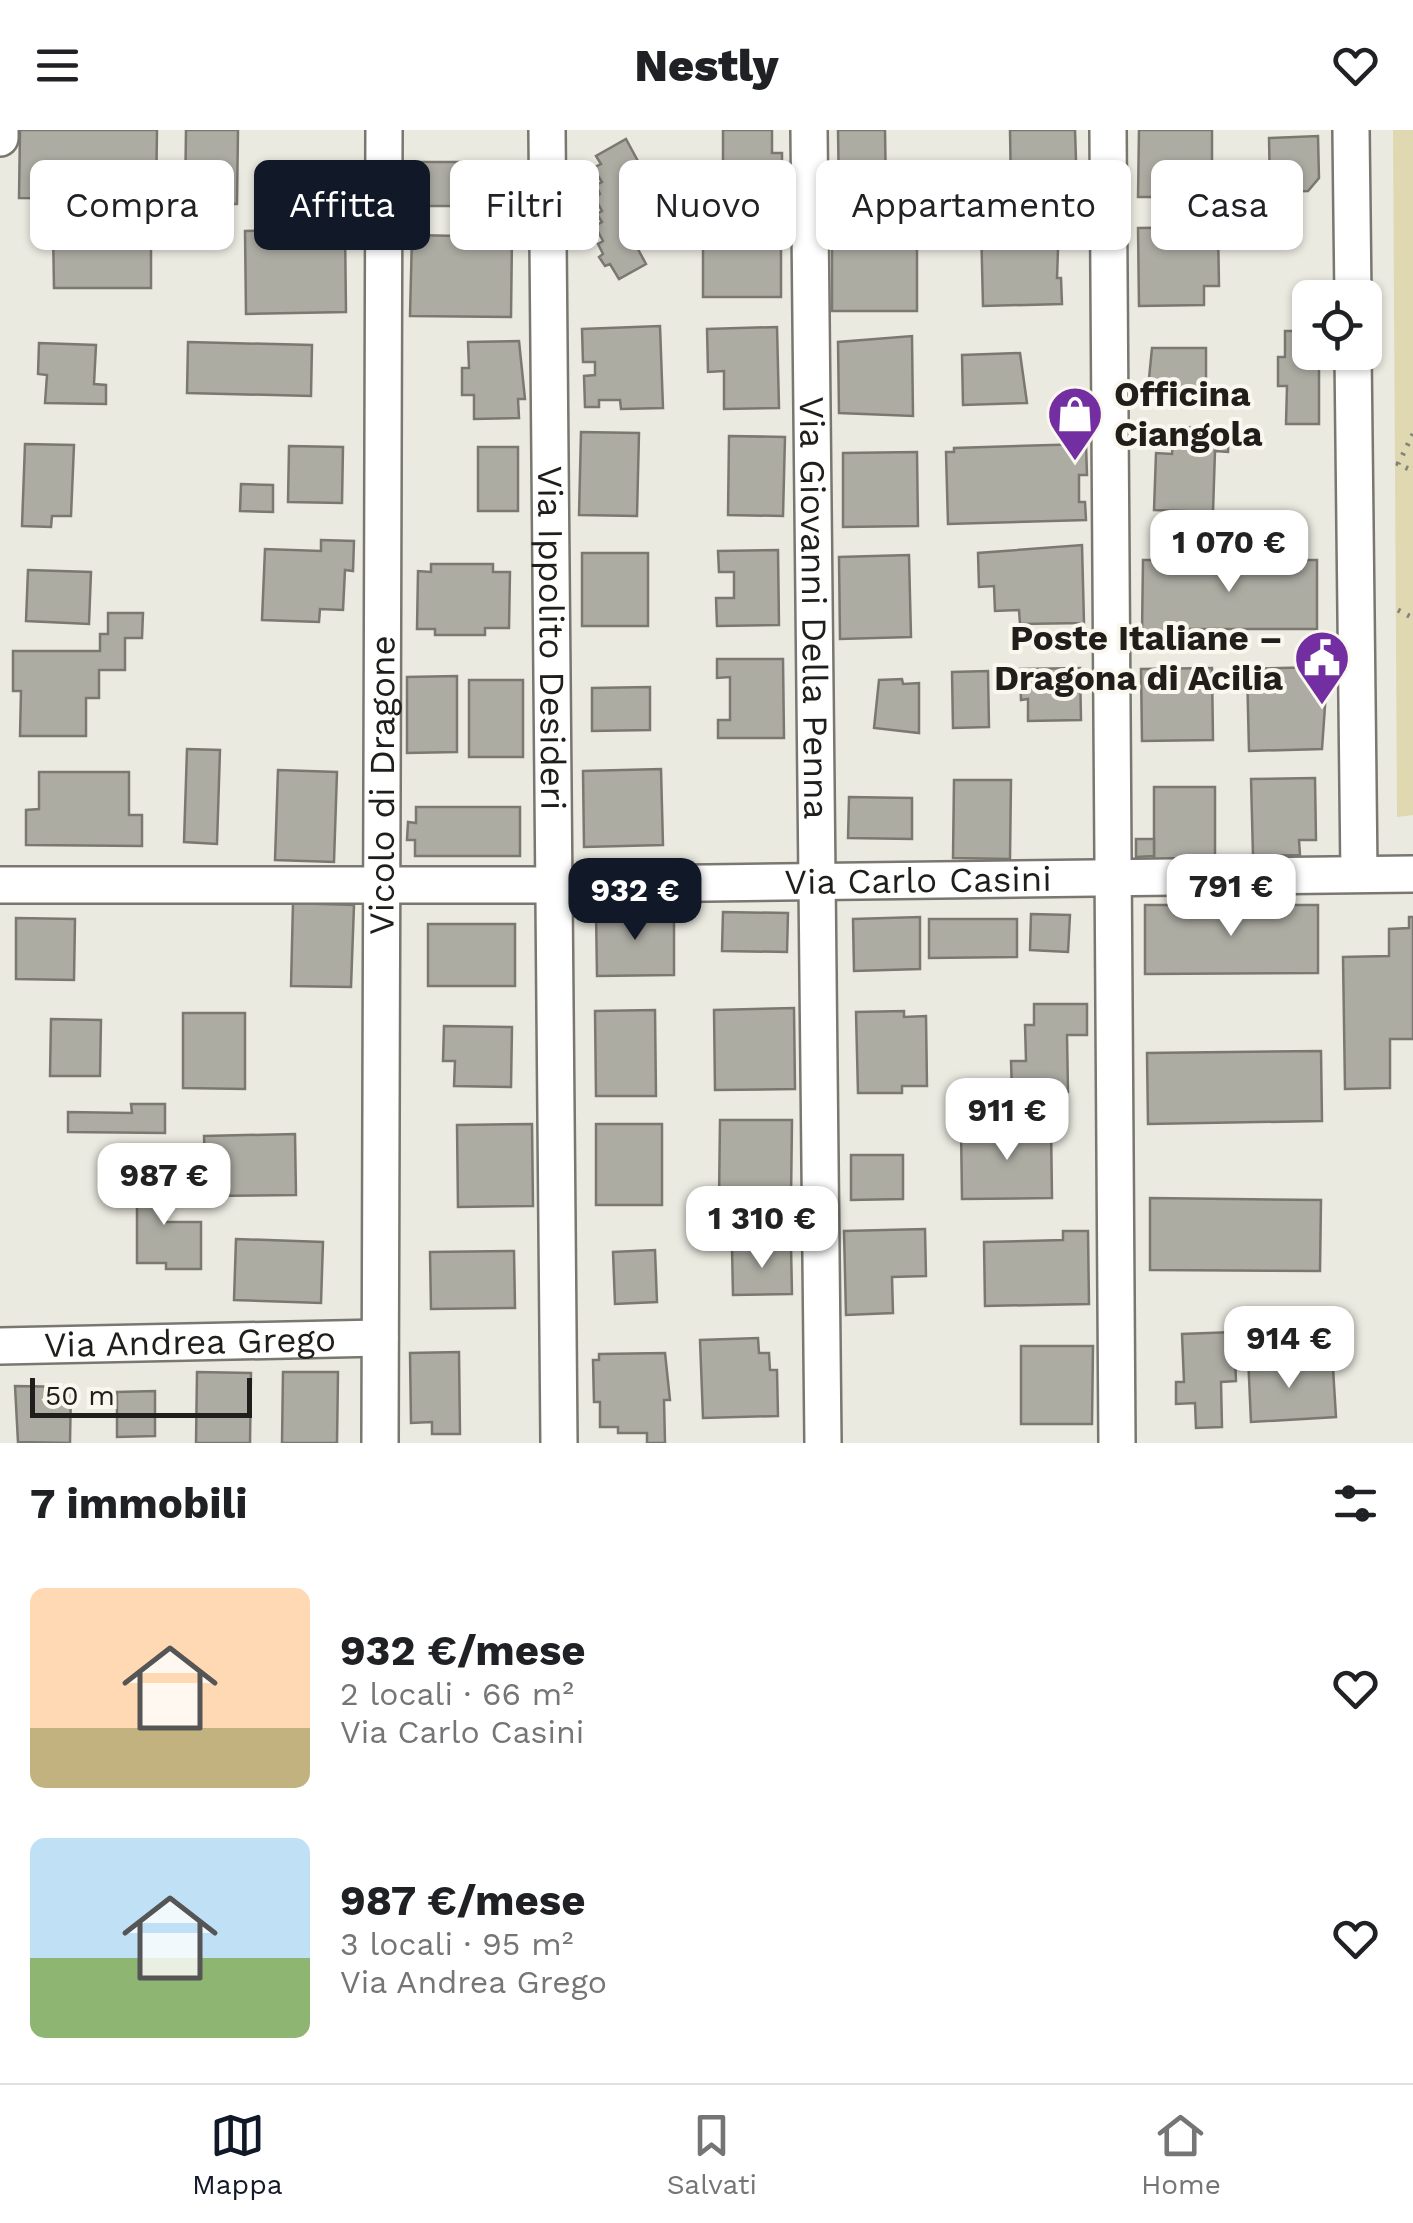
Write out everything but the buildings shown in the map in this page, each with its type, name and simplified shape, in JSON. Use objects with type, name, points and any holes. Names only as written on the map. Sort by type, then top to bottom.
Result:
[{"type":"street","points":[[0,130],[0,138]]},
{"type":"street","name":"Vicolo di Dragone","points":[[380,1443],[384,130]]},
{"type":"street","name":"Via Ippolito Desideri","points":[[547,130],[560,1443]]},
{"type":"street","name":"Via Giovanni Della Penna","points":[[809,130],[823,1443]]},
{"type":"street","points":[[1108,130],[1117,1443]]},
{"type":"street","points":[[1351,130],[1353,280]]},
{"type":"street","points":[[1353,370],[1359,874]]},
{"type":"street","name":"Via Carlo Casini","points":[[0,885],[556,884],[1413,874]]},
{"type":"street","name":"Via Andrea Grego","points":[[0,1346],[380,1338]]},
{"type":"path","points":[[1413,434],[1398,464],[1413,471]]},
{"type":"path","points":[[1398,610],[1413,618]]},
{"type":"shaded area","points":[[1393,130],[1413,130],[1413,815],[1397,817]]},
{"type":"place","name":"Officina Ciangola","points":[[1075,463]]},
{"type":"place","name":"Poste Italiane – Dragona di Acilia","points":[[1322,707]]}]
